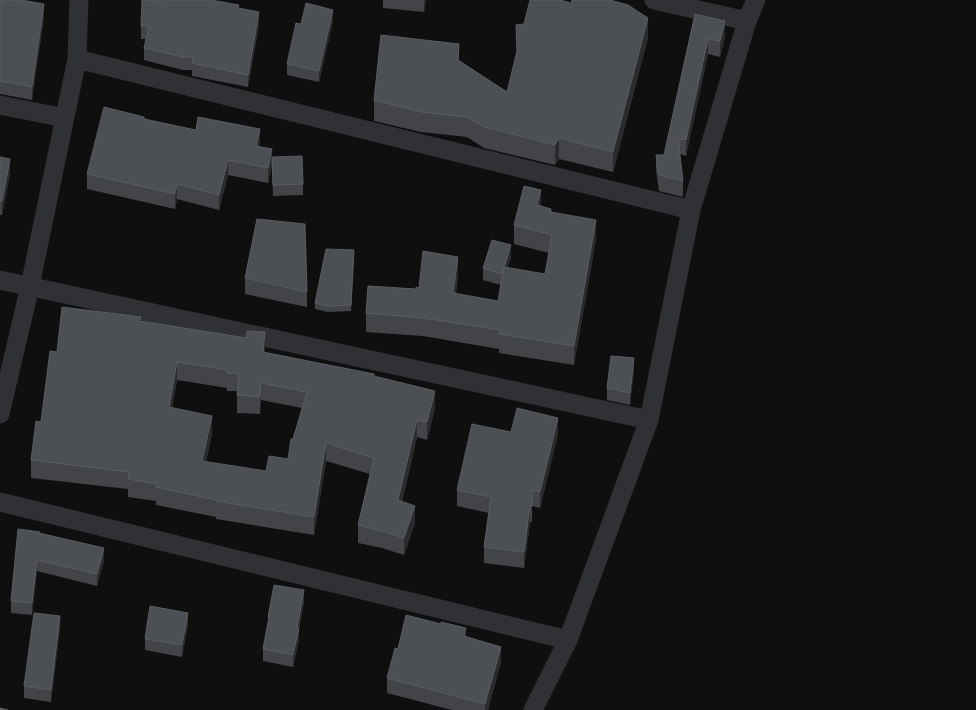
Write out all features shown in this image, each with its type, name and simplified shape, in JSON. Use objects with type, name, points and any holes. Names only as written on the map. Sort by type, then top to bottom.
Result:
[{"type":"street","points":[[0,414],[30,286],[77,59],[79,0]]},
{"type":"street","points":[[654,0],[747,21]]},
{"type":"street","points":[[533,710],[568,640],[649,420],[691,210],[747,21],[756,0]]},
{"type":"street","points":[[77,59],[691,210]]},
{"type":"street","points":[[0,105],[65,118]]},
{"type":"street","points":[[0,280],[649,420]]},
{"type":"street","points":[[0,502],[568,640]]},
{"type":"building","points":[[0,0],[21,0],[44,4],[32,87],[0,81]]},
{"type":"building","points":[[142,0],[211,0],[239,5],[238,8],[259,12],[248,75],[192,63],[193,57],[183,57],[144,48],[149,26],[141,26]]},
{"type":"building","points":[[530,0],[560,0],[571,3],[572,0],[610,0],[628,5],[648,18],[613,152],[559,138],[555,145],[484,127],[467,117],[421,112],[374,100],[381,35],[459,44],[458,60],[507,92],[517,51],[516,25],[524,24]]},
{"type":"building","points":[[306,3],[333,10],[319,71],[287,64],[296,23],[301,24]]},
{"type":"building","points":[[695,14],[725,21],[720,41],[708,39],[686,140],[678,139],[683,181],[659,175],[656,155],[664,155]]},
{"type":"building","points":[[104,107],[144,117],[144,119],[196,130],[198,117],[260,129],[256,146],[272,149],[268,168],[228,160],[219,195],[177,184],[175,194],[87,174]]},
{"type":"building","points":[[302,156],[303,184],[273,185],[272,157]]},
{"type":"building","points":[[0,157],[10,159],[2,201],[0,201]]},
{"type":"building","points":[[524,186],[541,190],[537,205],[551,209],[551,212],[596,220],[574,346],[499,334],[500,330],[423,318],[366,313],[368,286],[419,288],[423,251],[458,257],[453,293],[498,301],[504,267],[545,274],[552,235],[514,225]]},
{"type":"building","points":[[257,219],[305,224],[307,292],[245,278]]},
{"type":"building","points":[[492,240],[511,245],[502,274],[483,268]]},
{"type":"building","points":[[326,249],[354,250],[351,305],[328,306],[315,303]]},
{"type":"building","points":[[62,307],[141,317],[140,321],[246,338],[247,331],[265,332],[263,352],[374,374],[374,376],[435,391],[427,422],[417,420],[398,500],[415,506],[404,538],[358,525],[374,458],[326,443],[314,517],[216,501],[156,487],[157,484],[128,479],[129,472],[31,460],[36,421],[41,422],[50,351],[57,352]],"holes":[[[177,362],[227,370],[227,373],[239,374],[237,395],[260,397],[261,383],[307,392],[293,439],[291,439],[288,459],[269,456],[266,471],[202,461],[212,416],[169,407]]]},
{"type":"building","points":[[611,356],[634,358],[630,393],[607,388]]},
{"type":"building","points":[[517,408],[558,418],[540,492],[532,490],[532,506],[530,506],[524,552],[484,547],[491,497],[457,490],[472,424],[511,432]]},
{"type":"building","points":[[18,529],[40,532],[39,533],[104,548],[97,574],[37,560],[32,603],[11,601]]},
{"type":"building","points":[[274,585],[304,590],[297,628],[299,628],[293,655],[263,649]]},
{"type":"building","points":[[150,606],[188,613],[182,645],[145,639]]},
{"type":"building","points":[[34,613],[60,616],[51,690],[24,686]]},
{"type":"building","points":[[406,615],[441,624],[441,622],[466,628],[464,636],[501,647],[485,704],[387,678],[395,648],[398,649]]}]
